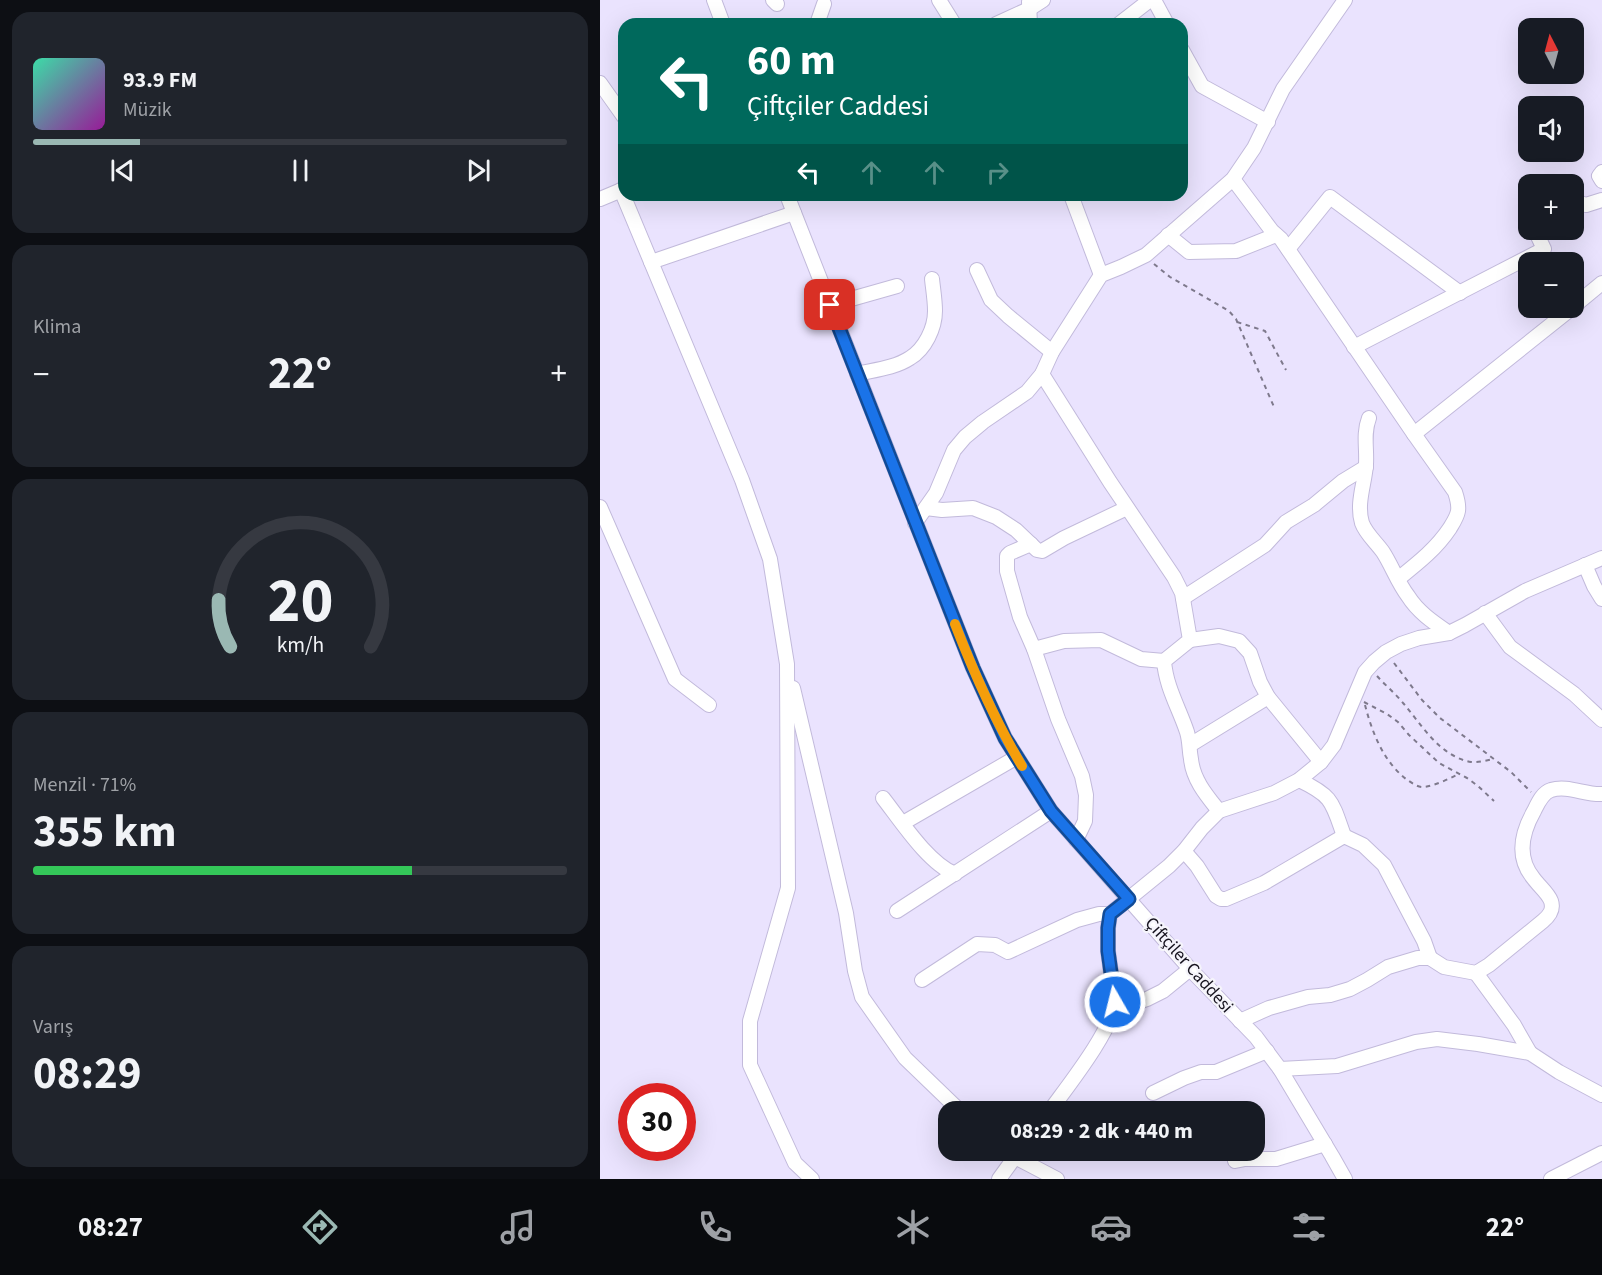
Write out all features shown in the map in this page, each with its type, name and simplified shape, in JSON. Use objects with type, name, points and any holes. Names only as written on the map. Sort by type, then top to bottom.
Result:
[{"type":"street","points":[[714,0],[721,18]]},
{"type":"street","points":[[939,0],[950,18]]},
{"type":"street","points":[[1006,18],[1043,0]]},
{"type":"street","points":[[1127,18],[1152,0],[1163,18]]},
{"type":"street","points":[[915,524],[936,493],[954,450],[983,422],[1027,392],[1042,374],[1052,352],[1101,275],[1146,255],[1233,179],[1249,156],[1284,89],[1345,0]]},
{"type":"street","points":[[819,18],[824,4]]},
{"type":"street","points":[[1188,61],[1202,86],[1268,122]]},
{"type":"street","points":[[600,83],[618,108]]},
{"type":"street","points":[[1602,172],[1599,176],[1602,181]]},
{"type":"street","points":[[1233,179],[1288,249],[1455,492],[1458,500],[1455,520],[1431,552],[1398,579]]},
{"type":"street","points":[[600,199],[618,191]]},
{"type":"street","points":[[1288,249],[1330,197],[1460,292]]},
{"type":"street","points":[[1584,204],[1602,200]]},
{"type":"street","points":[[627,201],[742,480],[770,559],[787,664],[846,913],[855,971],[862,997],[905,1058],[950,1101]]},
{"type":"street","name":"Çiftçiler Caddesi","points":[[789,201],[915,524],[973,668],[1005,738],[1051,811],[1281,1069],[1345,1179]]},
{"type":"street","points":[[1073,201],[1101,275]]},
{"type":"street","points":[[651,262],[794,213]]},
{"type":"street","points":[[1168,235],[1189,252],[1236,251],[1276,235]]},
{"type":"street","points":[[1354,347],[1544,249],[1539,240]]},
{"type":"street","points":[[977,270],[991,300],[1052,352]]},
{"type":"street","points":[[856,374],[888,367],[910,358],[923,345],[932,332],[935,312],[932,279]]},
{"type":"street","points":[[1584,298],[1602,284]]},
{"type":"street","points":[[830,305],[897,286]]},
{"type":"street","points":[[1414,434],[1559,318]]},
{"type":"street","points":[[1042,374],[1127,508],[1167,565],[1182,593],[1190,640]]},
{"type":"street","points":[[1369,418],[1364,437],[1366,467],[1360,502],[1361,521],[1366,531],[1382,550],[1406,595],[1416,607],[1449,633]]},
{"type":"street","points":[[1183,598],[1265,545],[1286,522],[1314,505],[1343,481],[1366,467]]},
{"type":"street","points":[[600,507],[675,679],[709,705]]},
{"type":"street","points":[[926,508],[942,510],[973,508],[996,517],[1016,530],[1037,550],[1042,551],[1127,508]]},
{"type":"street","points":[[1030,544],[1007,556],[1007,571],[1020,616],[1082,776],[1086,795],[1085,821],[1076,840]]},
{"type":"street","points":[[922,980],[977,944],[995,945],[1008,952],[1077,920],[1099,914],[1110,914],[1169,866],[1219,812],[1274,793],[1299,780],[1321,762],[1334,745],[1365,672],[1386,652],[1419,638],[1449,633],[1525,591],[1602,558]]},
{"type":"street","points":[[1585,565],[1602,599]]},
{"type":"street","points":[[1485,613],[1510,647],[1574,694],[1602,720]]},
{"type":"street","points":[[1034,649],[1064,641],[1101,640],[1141,659],[1164,661],[1190,640],[1219,636],[1239,641],[1250,653],[1268,697],[1321,762]]},
{"type":"street","points":[[1164,661],[1165,675],[1186,729],[1195,774],[1204,793],[1219,812]]},
{"type":"street","points":[[787,664],[788,888],[750,1021],[750,1065],[795,1163],[812,1179]]},
{"type":"street","points":[[1190,745],[1268,697]]},
{"type":"street","points":[[903,823],[1017,758]]},
{"type":"street","points":[[1299,780],[1326,795],[1333,803],[1344,836],[1363,845],[1384,865],[1424,941],[1430,958]]},
{"type":"street","points":[[1240,1021],[1269,1008],[1308,997],[1350,989],[1388,967],[1406,960],[1430,958],[1444,967],[1476,973],[1490,965],[1543,921],[1552,908],[1552,902],[1525,867],[1522,856],[1523,834],[1539,800],[1548,791],[1555,789],[1602,794]]},
{"type":"street","points":[[883,798],[925,852],[948,872],[955,874]]},
{"type":"street","points":[[897,911],[1051,811]]},
{"type":"street","points":[[1184,851],[1197,866],[1216,896],[1226,899],[1264,883],[1344,836]]},
{"type":"street","points":[[1056,1101],[1101,1035],[1114,1011],[1115,1002],[1108,951],[1110,914]]},
{"type":"street","points":[[1114,1011],[1163,991],[1190,969]]},
{"type":"street","points":[[1476,973],[1514,1025],[1530,1053]]},
{"type":"street","points":[[1281,1069],[1337,1066],[1416,1042],[1437,1039],[1530,1053],[1602,1095]]},
{"type":"street","points":[[1153,1093],[1184,1078],[1201,1072],[1216,1072],[1266,1051]]},
{"type":"street","points":[[1265,1159],[1276,1159],[1326,1144]]},
{"type":"street","points":[[1551,1179],[1602,1153]]},
{"type":"street","points":[[999,1179],[1009,1161]]},
{"type":"street","points":[[1027,1161],[1057,1179]]},
{"type":"path","points":[[1146,255],[1170,277],[1228,311],[1237,322],[1274,407]]},
{"type":"path","points":[[1237,322],[1265,332],[1286,370]]},
{"type":"path","points":[[1386,652],[1422,700],[1440,718],[1511,772],[1539,800]]},
{"type":"path","points":[[1369,667],[1400,699],[1423,731],[1440,746],[1456,757],[1473,762],[1494,759]]},
{"type":"path","points":[[1459,774],[1423,787],[1410,782],[1386,758],[1376,739],[1364,702],[1398,722],[1439,763],[1459,774],[1478,786],[1494,801]]},
{"type":"slow traffic","points":[[955,624],[1005,738],[1022,766]]},
{"type":"route","points":[[830,305],[903,495],[973,668],[1005,738],[1051,811],[1129,899],[1110,914],[1108,928],[1108,951],[1115,1002]]}]
